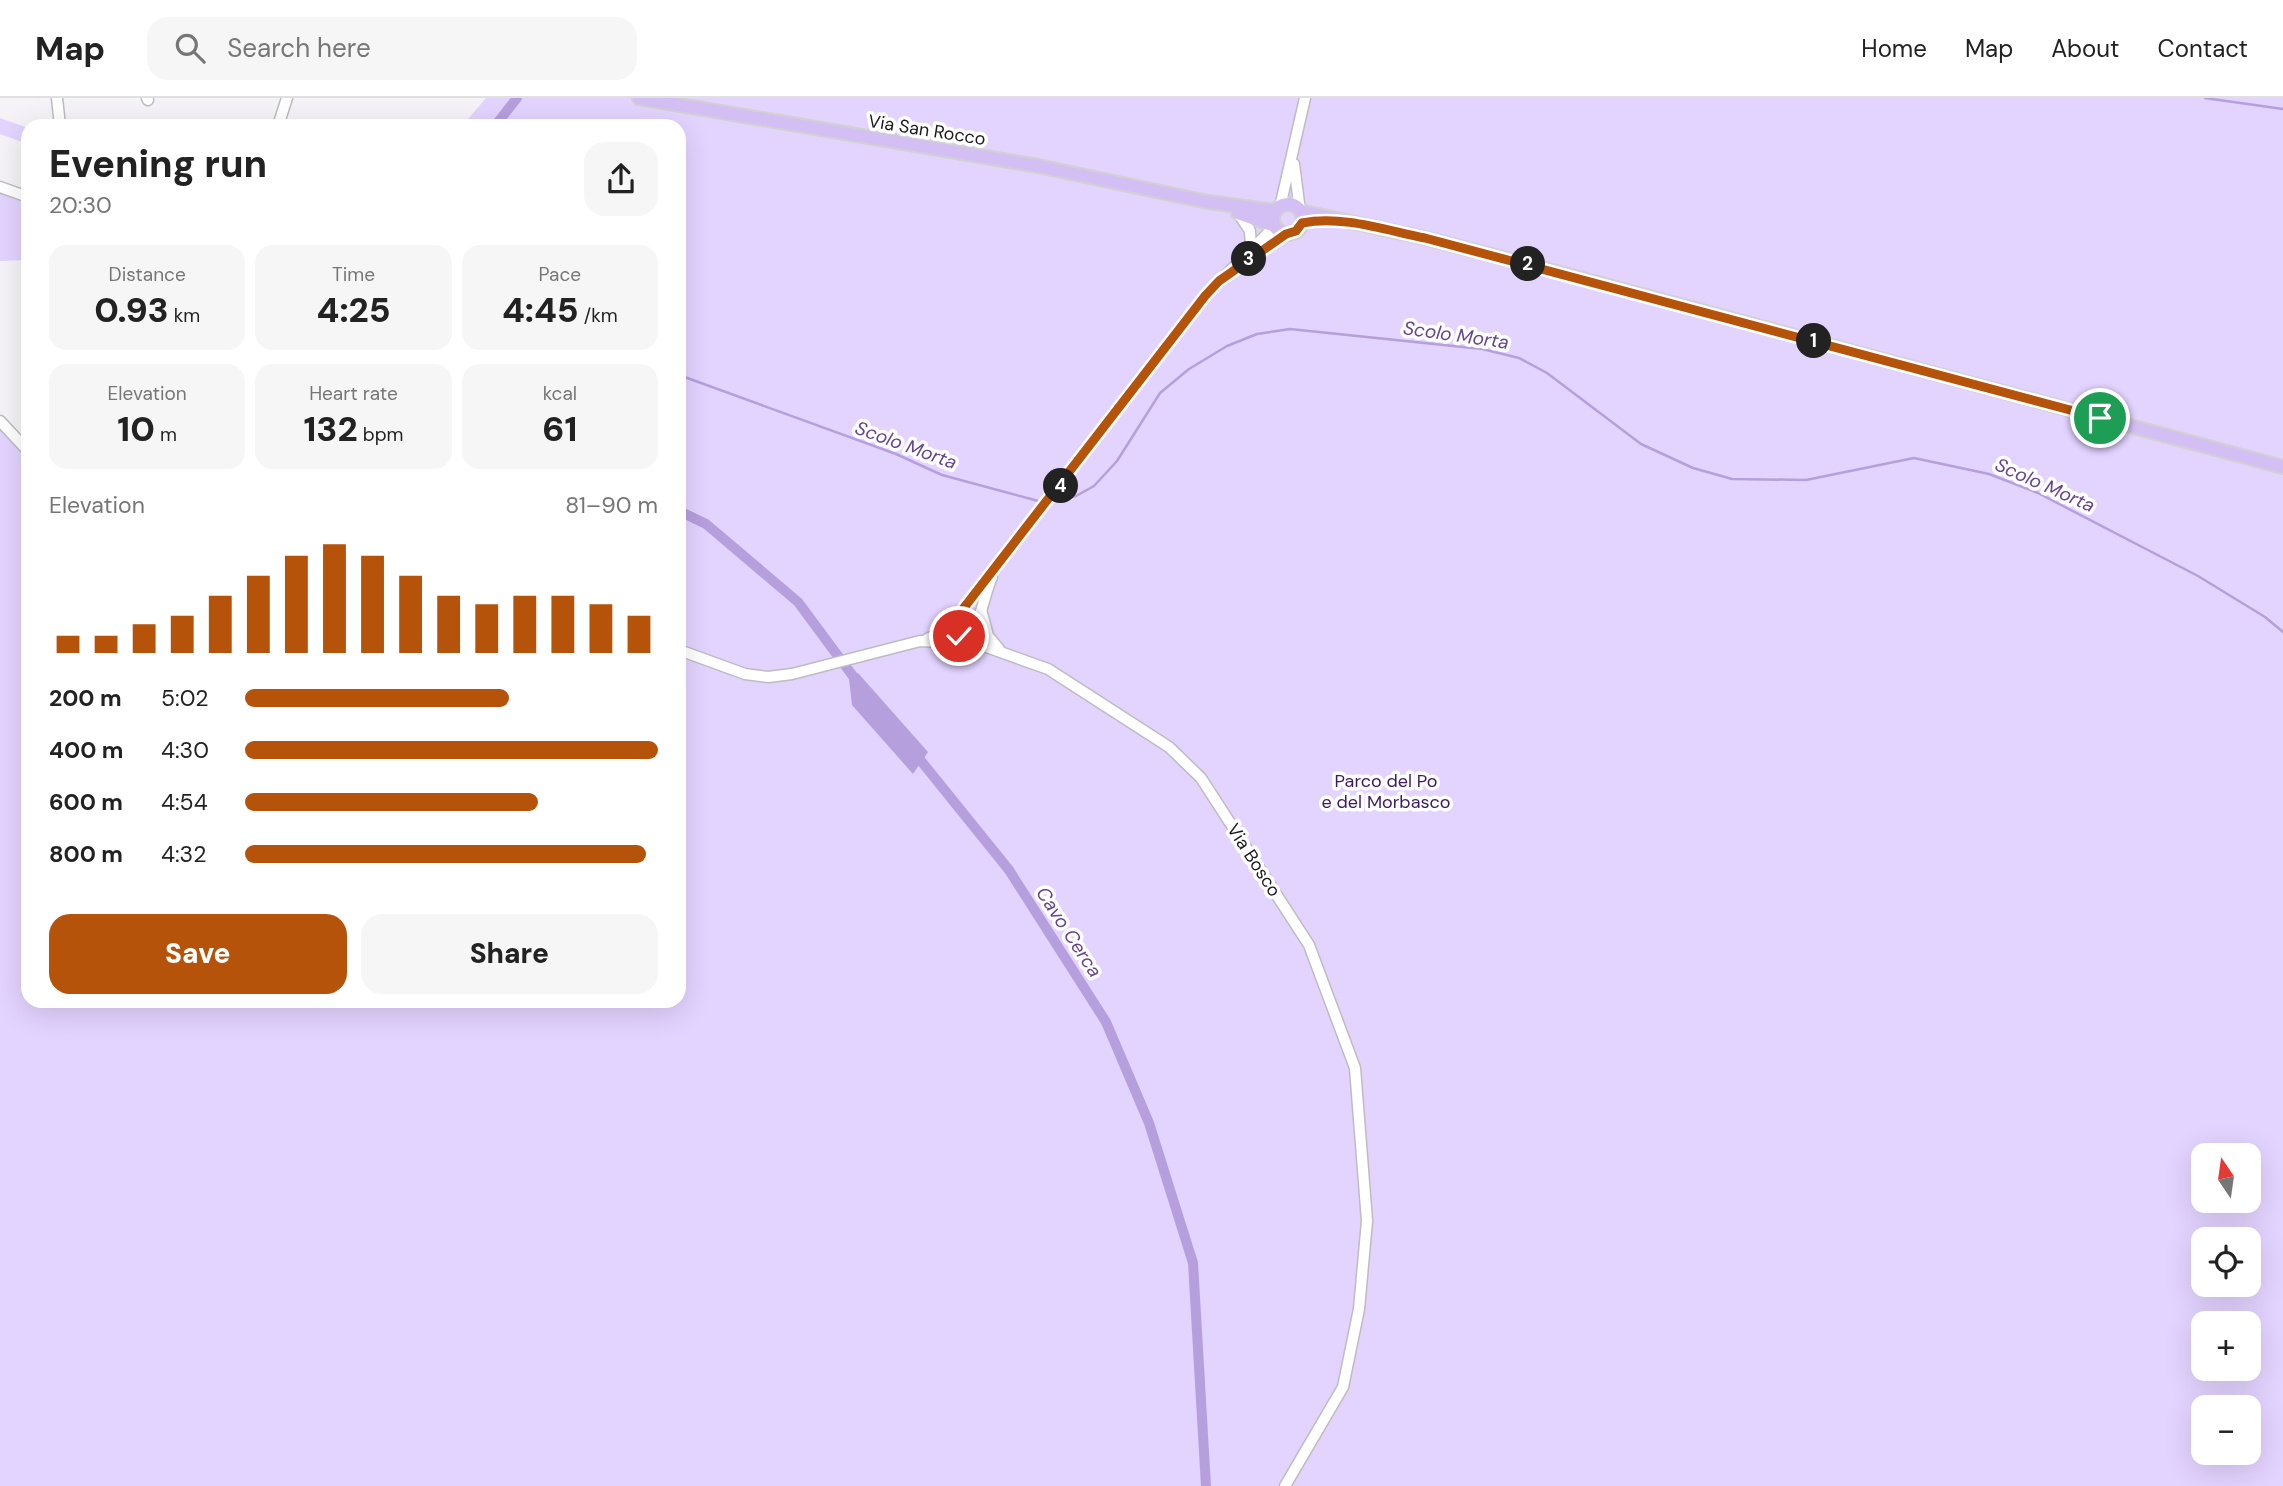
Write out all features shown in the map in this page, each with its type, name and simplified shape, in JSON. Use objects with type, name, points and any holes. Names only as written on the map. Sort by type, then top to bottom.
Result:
[{"type":"main road","name":"Via San Rocco","points":[[639,98],[1038,166],[1208,202],[1278,209]]},
{"type":"main road","points":[[1301,217],[1296,231],[1286,234],[1275,226],[1278,209],[1289,204],[1301,217],[1336,220],[1534,266],[2283,467]]},
{"type":"main road","name":"Via San Rocco","points":[[1238,213],[1275,226]]},
{"type":"street","points":[[57,98],[59,119]]},
{"type":"street","points":[[280,119],[288,98]]},
{"type":"street","points":[[1301,217],[1293,153],[1294,137],[1305,98]]},
{"type":"street","points":[[1278,209],[1293,153]]},
{"type":"street","points":[[0,187],[21,194]]},
{"type":"street","name":"Via San Rocco","points":[[1208,202],[1238,213]]},
{"type":"street","points":[[1238,213],[1250,231],[1251,249]]},
{"type":"street","points":[[920,641],[939,635],[956,618],[1219,281],[1275,226]]},
{"type":"street","points":[[1219,281],[1286,234]]},
{"type":"street","points":[[0,421],[21,443]]},
{"type":"street","points":[[956,618],[963,643],[971,635],[982,613],[996,568]]},
{"type":"street","points":[[982,613],[988,636],[1001,650]]},
{"type":"street","name":"Via Bosco","points":[[686,653],[746,674],[768,677],[821,667],[920,641],[963,643],[1001,650],[1048,669],[1129,719],[1169,747],[1201,778],[1309,945],[1355,1068],[1367,1220],[1359,1310],[1343,1387],[1285,1486]]},
{"type":"green space","name":"Parco del Po e del Morbasco","points":[[486,98],[2283,98],[2283,1486],[0,1486],[0,428],[21,450],[21,1008],[686,1008],[686,119],[468,119]]},
{"type":"green space","points":[[0,118],[21,126],[21,142],[0,134]]},
{"type":"green space","points":[[0,192],[21,200],[21,260],[0,261]]},
{"type":"shaded area","points":[[858,673],[928,752],[913,774],[852,705],[849,679]]},
{"type":"waterway","name":"Cavo Cerca","points":[[500,119],[517,98]]},
{"type":"waterway","points":[[2205,98],[2283,109]]},
{"type":"waterway","name":"Scolo Morta","points":[[1049,502],[1076,496],[1094,486],[1117,461],[1160,393],[1189,369],[1227,346],[1257,334],[1290,329],[1482,349],[1519,358],[1547,373],[1641,444],[1693,468],[1732,479],[1806,480],[1914,458],[1989,474],[2038,493],[2198,576],[2265,617],[2283,632]]},
{"type":"waterway","name":"Scolo Morta","points":[[686,378],[896,454],[942,475],[1042,502]]},
{"type":"waterway","name":"Cavo Cerca","points":[[686,514],[706,524],[798,602],[861,687]]},
{"type":"waterway","name":"Cavo Cerca","points":[[913,751],[1009,870],[1106,1022],[1149,1123],[1193,1263],[1206,1486]]},
{"type":"route","points":[[959,636],[956,618],[971,596],[1015,545],[1205,296],[1219,281],[1286,234],[1296,231],[1302,223],[1336,220],[1425,238],[2100,418]]}]
